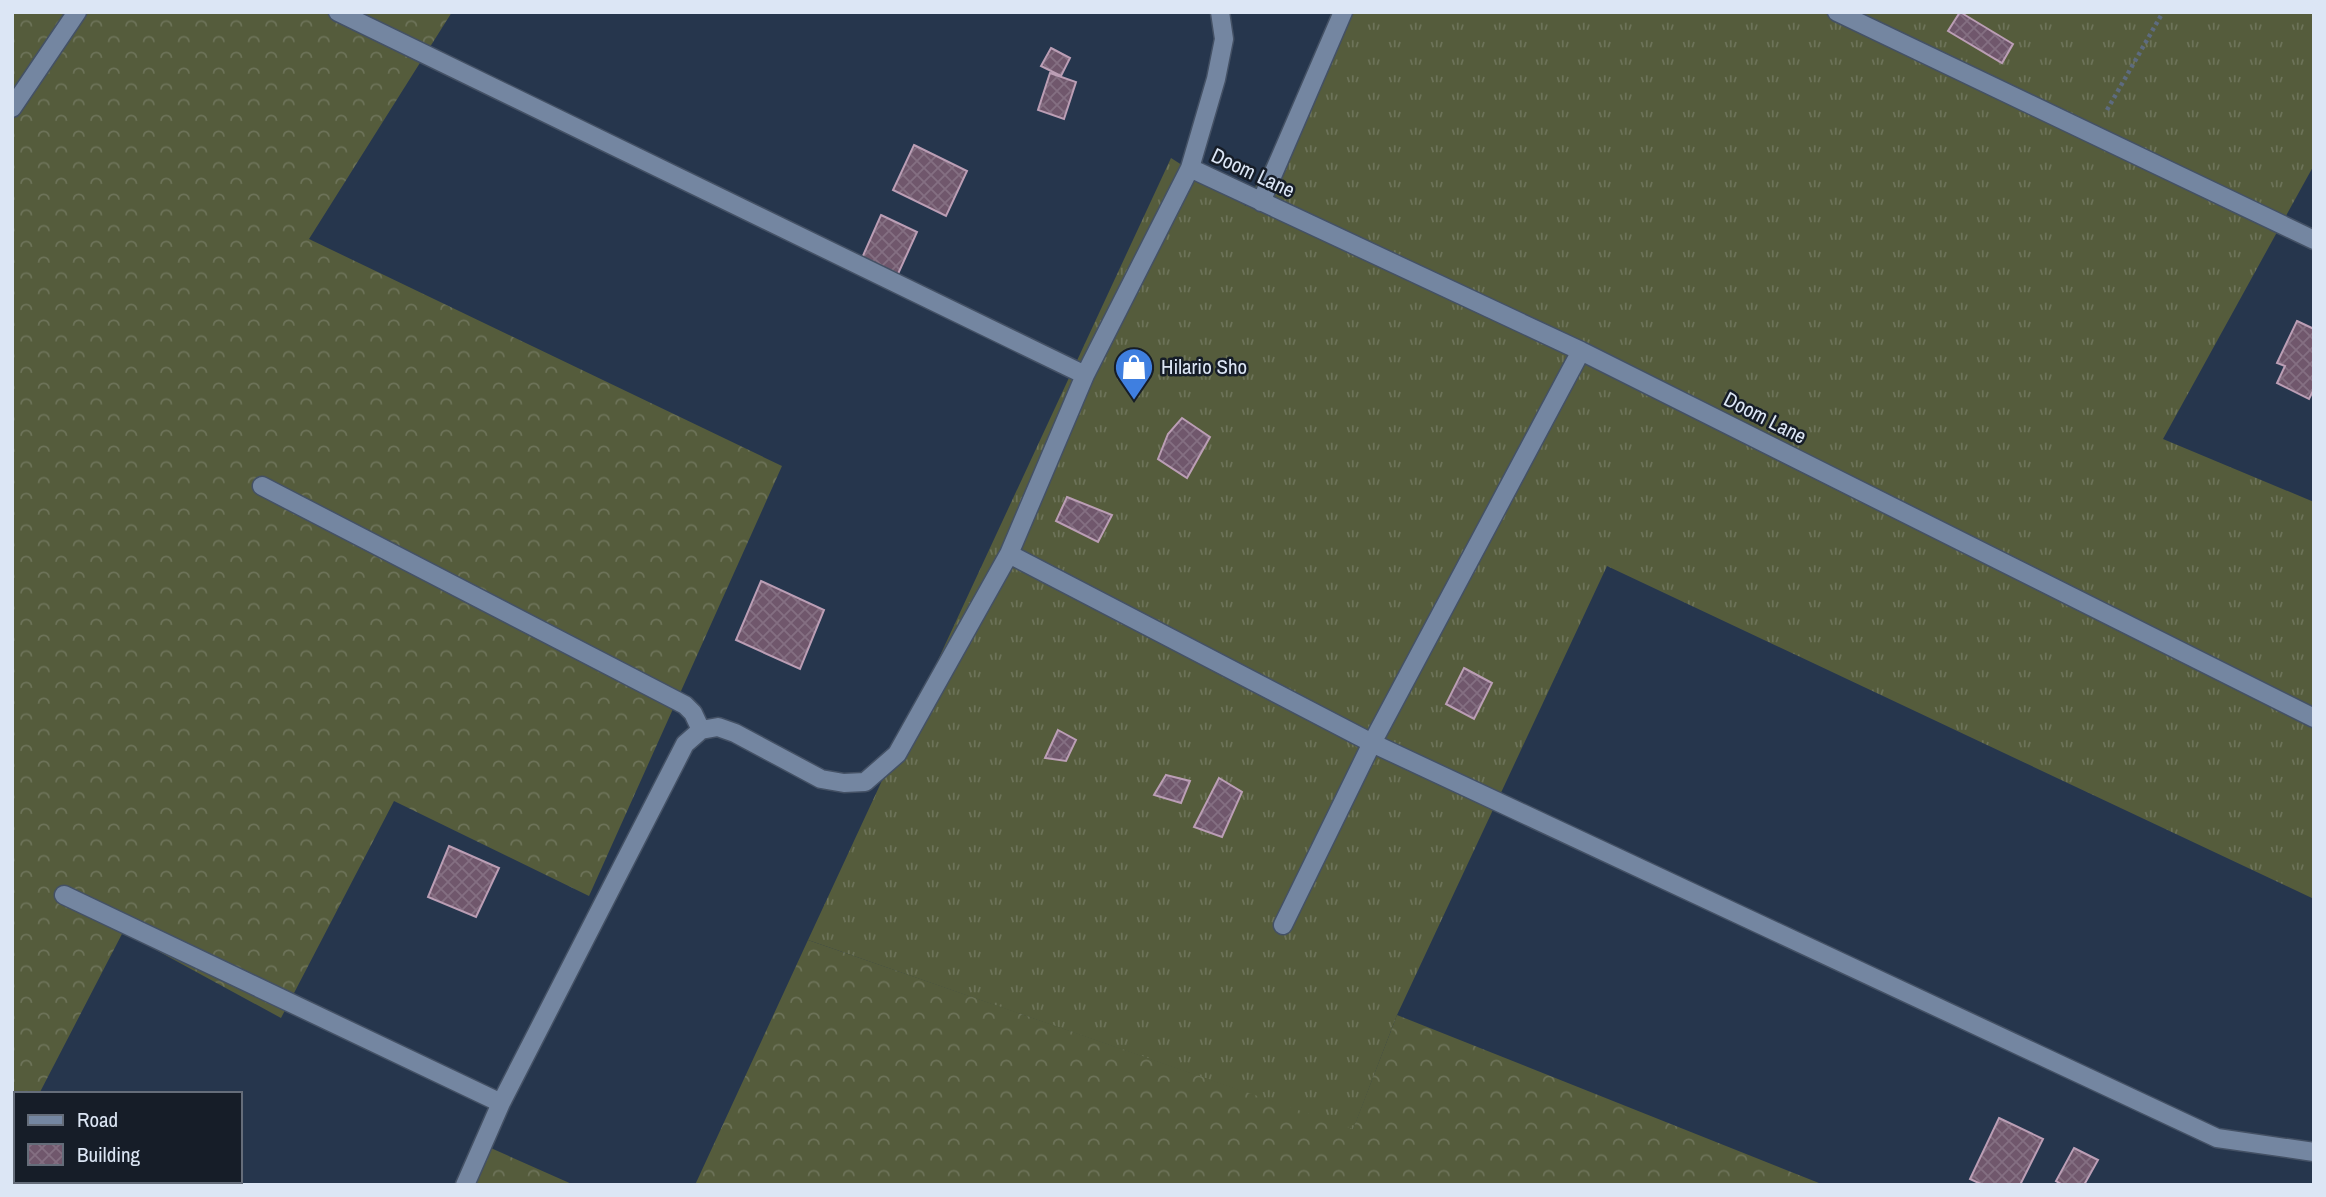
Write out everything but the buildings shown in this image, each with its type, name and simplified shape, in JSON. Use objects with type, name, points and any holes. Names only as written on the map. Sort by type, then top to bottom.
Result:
[{"type":"street","points":[[12,108],[78,12]]},
{"type":"street","points":[[338,12],[1085,375]]},
{"type":"street","points":[[465,1185],[501,1103],[685,744],[701,730],[718,727],[735,733],[821,779],[844,783],[865,782],[897,754],[1009,554],[1085,375],[1190,168],[1216,79],[1224,39],[1220,12]]},
{"type":"street","points":[[1261,202],[1343,12]]},
{"type":"street","points":[[1837,12],[2314,240]]},
{"type":"street","name":"Doom Lane","points":[[1190,168],[1581,351],[2314,719]]},
{"type":"street","points":[[1283,925],[1371,743],[1581,351]]},
{"type":"street","points":[[262,486],[685,705],[693,713],[701,730]]},
{"type":"street","points":[[1009,554],[1371,743],[2217,1138],[2314,1152]]},
{"type":"street","points":[[64,895],[501,1103]]},
{"type":"path","points":[[2092,135],[2163,12]]},
{"type":"green space","points":[[12,12],[452,12],[309,239],[782,466],[589,896],[394,801],[281,1018],[123,932],[40,1092],[14,1092],[12,1146]]},
{"type":"green space","points":[[1339,12],[2314,12],[2314,165],[2163,439],[2314,502],[2314,899],[1607,566],[1397,1015],[1353,1130],[808,940],[1171,158],[1246,206]]},
{"type":"green space","points":[[808,940],[1353,1129],[1397,1015],[1824,1185],[695,1185]]},
{"type":"green space","points":[[475,1141],[574,1185],[455,1185]]},
{"type":"place","name":"Hilario Sho","points":[[1134,401]]}]
